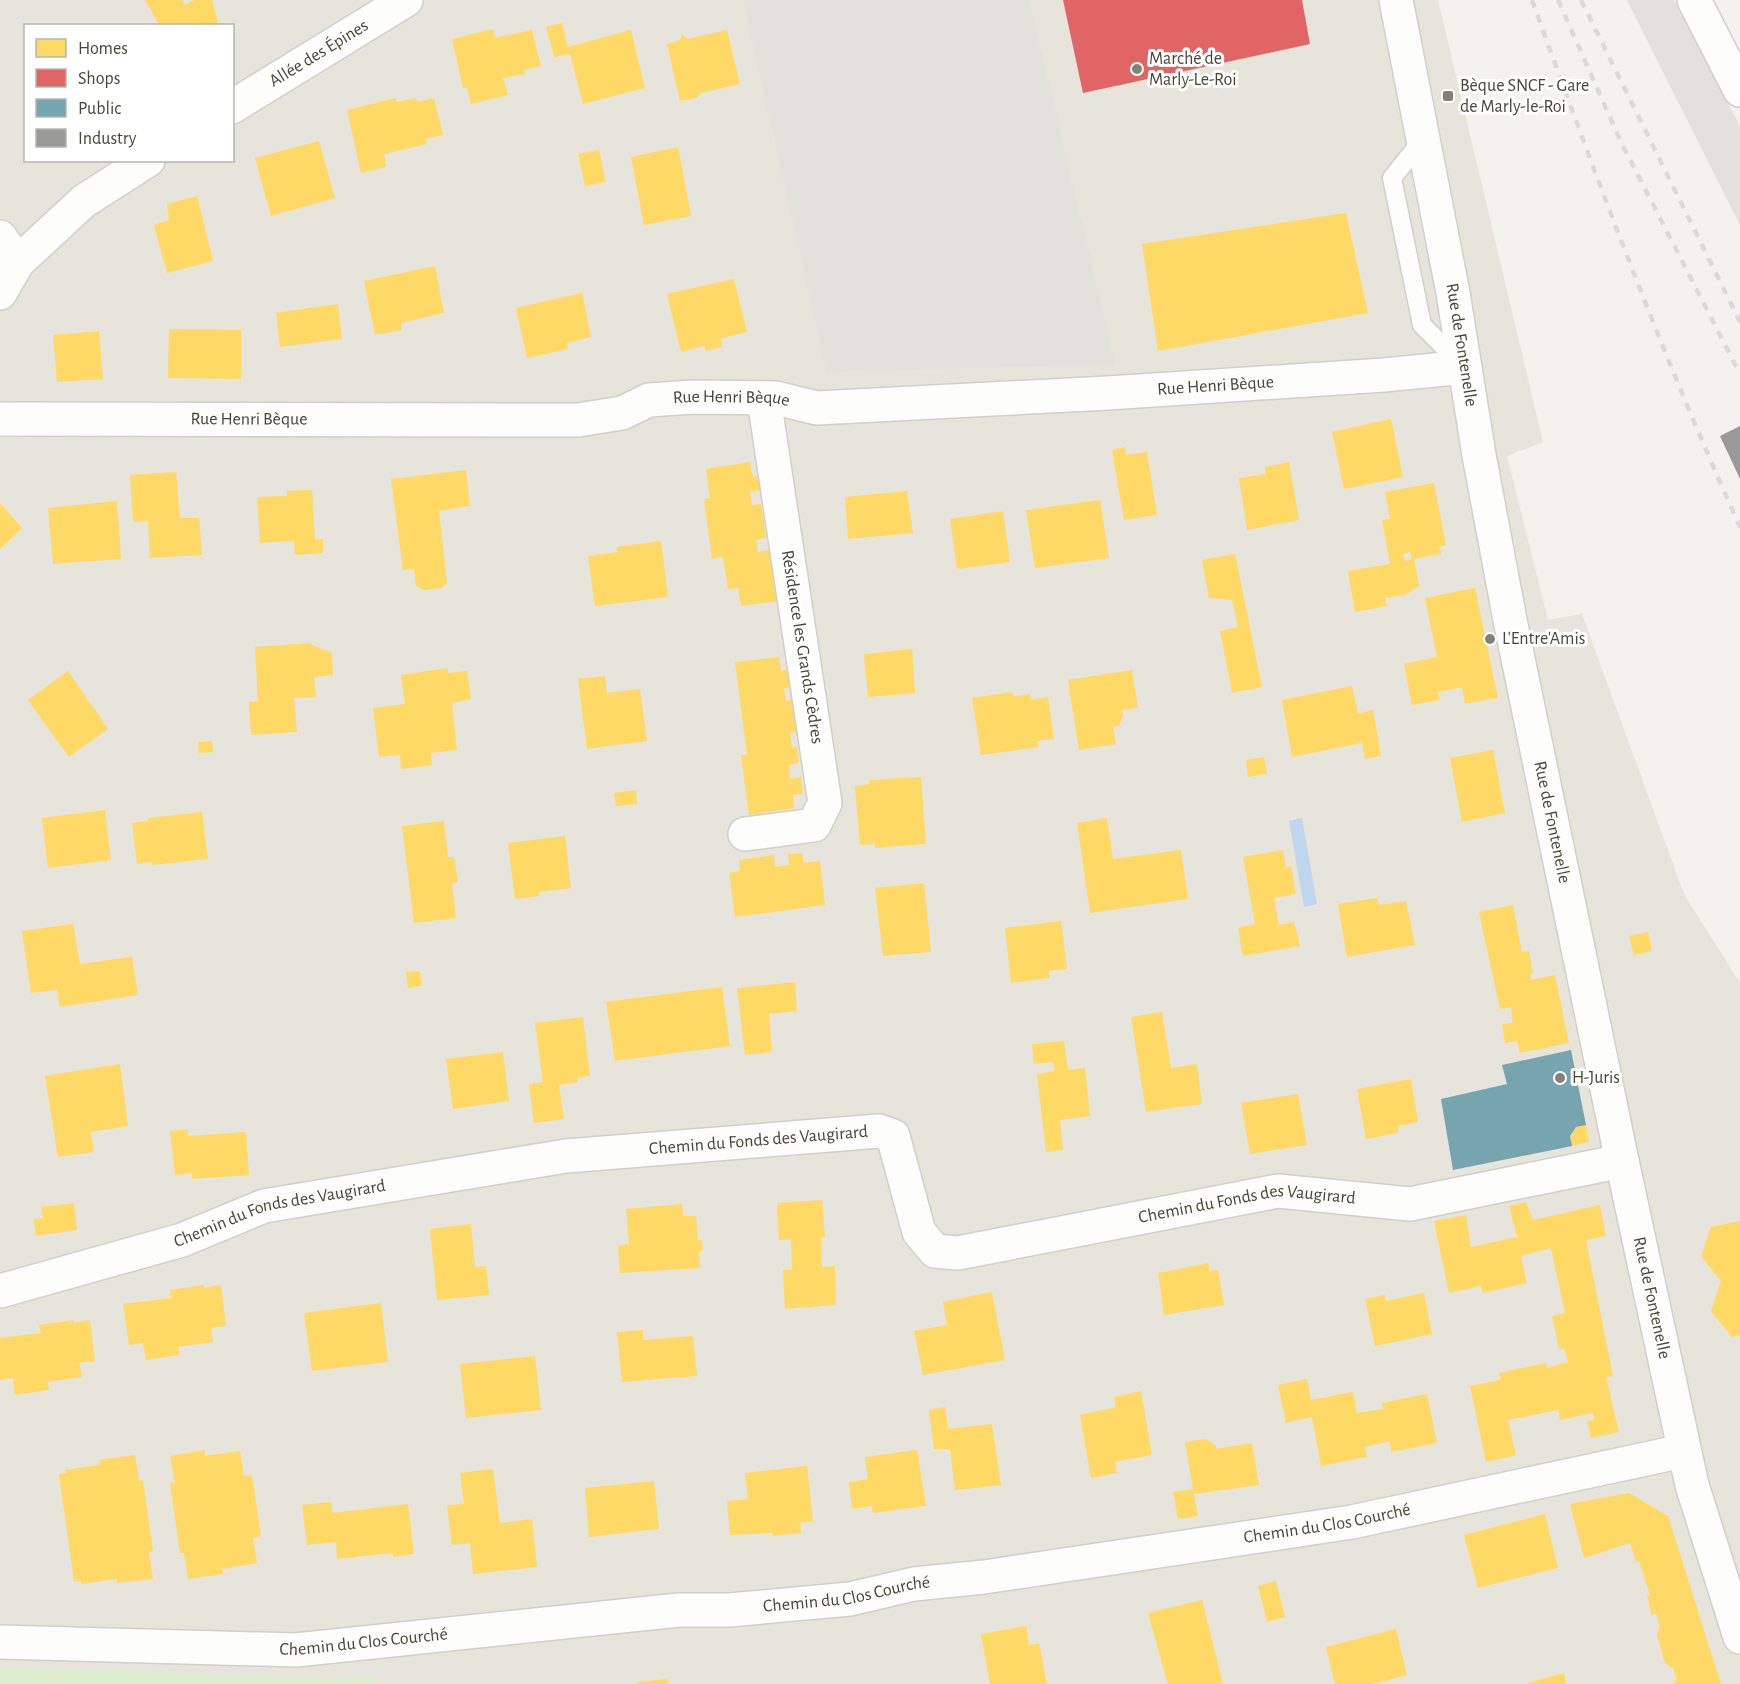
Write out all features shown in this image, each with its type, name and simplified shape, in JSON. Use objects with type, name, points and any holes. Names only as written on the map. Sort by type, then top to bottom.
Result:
[{"type":"street","name":"Allée des Épines","points":[[234,106],[406,0]]},
{"type":"street","name":"Rue de Fontenelle","points":[[1396,0],[1453,293],[1479,455],[1510,620],[1683,1452],[1740,1637]]},
{"type":"street","points":[[1694,0],[1740,90]]},
{"type":"street","points":[[0,293],[9,249],[145,162]]},
{"type":"street","name":"Rue Henri Bèque","points":[[0,419],[578,420],[622,413],[649,400],[693,397],[777,398],[818,408],[1108,393],[1465,368]]},
{"type":"street","name":"Résidence les Grands Cèdres","points":[[745,834],[814,825],[825,803],[764,399]]},
{"type":"street","name":"Chemin du Fonds des Vaugirard","points":[[0,1291],[182,1240],[264,1206],[566,1156],[879,1131],[892,1137],[919,1232],[935,1251],[958,1253],[1278,1191],[1410,1204],[1622,1161]]},
{"type":"street","name":"Chemin du Clos Courché","points":[[0,1642],[296,1650],[679,1610],[729,1610],[850,1599],[914,1584],[984,1577],[1352,1522],[1683,1452]]},
{"type":"shaded area","points":[[0,0],[1438,0],[1543,442],[1507,456],[1548,620],[1582,614],[1684,894],[1740,983],[1740,1684],[0,1684]]},
{"type":"shaded area","points":[[743,0],[1029,0],[1115,364],[827,372]]},
{"type":"shaded area","points":[[1627,0],[1674,0],[1740,126],[1740,225]]},
{"type":"green space","points":[[0,1665],[323,1679],[376,1677],[377,1684],[0,1684]]},
{"type":"water","points":[[1302,818],[1317,904],[1304,907],[1289,821]]},
{"type":"building: Homes","points":[[145,0],[182,0],[185,5],[194,0],[212,0],[218,24],[159,24]]},
{"type":"building: Homes","points":[[562,23],[568,47],[631,30],[645,88],[583,104],[570,54],[554,57],[546,27]]},
{"type":"building: Homes","points":[[493,29],[495,38],[532,30],[541,66],[524,70],[525,74],[503,78],[508,95],[471,104],[467,88],[463,88],[452,39]]},
{"type":"building: Homes","points":[[727,30],[740,84],[701,93],[696,98],[680,101],[667,44],[680,40],[682,34],[688,39]]},
{"type":"building: Homes","points":[[396,98],[397,102],[416,98],[417,102],[434,98],[443,135],[426,139],[427,144],[384,154],[386,167],[361,173],[347,110]]},
{"type":"building: Homes","points":[[319,141],[335,198],[271,216],[255,158]]},
{"type":"building: Homes","points":[[678,147],[691,216],[644,225],[631,157]]},
{"type":"building: Homes","points":[[599,150],[606,182],[585,186],[578,154]]},
{"type":"building: Homes","points":[[197,196],[213,261],[167,273],[154,225],[169,220],[167,204]]},
{"type":"building: Homes","points":[[1346,213],[1368,313],[1158,351],[1142,244]]},
{"type":"building: Homes","points":[[435,266],[444,313],[401,323],[402,330],[375,335],[364,281]]},
{"type":"building: Homes","points":[[734,279],[747,332],[721,338],[722,347],[706,351],[704,346],[681,352],[667,294]]},
{"type":"building: Homes","points":[[582,293],[591,337],[567,343],[568,349],[527,358],[516,308]]},
{"type":"building: Homes","points":[[338,304],[342,339],[280,347],[276,313]]},
{"type":"building: Homes","points":[[169,329],[241,330],[241,379],[168,378]]},
{"type":"building: Homes","points":[[99,331],[103,379],[57,382],[53,335]]},
{"type":"building: Homes","points":[[1391,419],[1403,477],[1344,489],[1332,432]]},
{"type":"building: Homes","points":[[1125,447],[1126,455],[1147,452],[1157,515],[1124,520],[1112,450]]},
{"type":"building: Homes","points":[[750,462],[753,477],[763,475],[765,489],[750,492],[752,505],[761,504],[766,538],[756,540],[758,552],[770,550],[778,601],[741,606],[738,588],[728,589],[723,557],[712,559],[704,499],[710,498],[706,469]]},
{"type":"building: Homes","points":[[1289,462],[1299,520],[1247,530],[1239,478],[1266,474],[1265,467]]},
{"type":"building: Homes","points":[[466,470],[470,506],[439,511],[447,583],[441,588],[424,590],[416,586],[414,569],[403,570],[391,479]]},
{"type":"building: Homes","points":[[176,472],[180,518],[199,518],[202,555],[150,558],[148,521],[133,522],[130,475]]},
{"type":"building: Homes","points":[[1434,483],[1446,545],[1439,547],[1441,554],[1414,559],[1419,586],[1405,595],[1385,598],[1387,606],[1355,612],[1348,571],[1390,564],[1382,520],[1390,519],[1385,492]],"holes":[[[1410,552],[1412,559],[1405,561],[1403,554]]]},
{"type":"building: Homes","points":[[312,490],[315,540],[323,539],[323,553],[295,555],[294,541],[260,543],[257,497],[287,496],[287,491]]},
{"type":"building: Homes","points":[[907,491],[913,533],[848,539],[845,497]]},
{"type":"building: Homes","points":[[1100,500],[1109,558],[1035,568],[1026,510]]},
{"type":"building: Homes","points":[[117,501],[121,559],[53,564],[48,508]]},
{"type":"building: Homes","points":[[0,503],[22,528],[0,549]]},
{"type":"building: Homes","points":[[1003,511],[1010,562],[957,569],[950,519]]},
{"type":"building: Homes","points":[[661,541],[668,597],[595,606],[588,556],[617,552],[617,547]]},
{"type":"building: Homes","points":[[1235,554],[1262,687],[1232,693],[1220,631],[1238,627],[1232,600],[1209,598],[1202,560]]},
{"type":"building: Homes","points":[[1475,588],[1498,698],[1465,704],[1462,687],[1438,692],[1440,700],[1412,705],[1404,664],[1437,657],[1425,598]]},
{"type":"building: Homes","points":[[311,643],[332,653],[333,675],[314,677],[316,697],[294,698],[297,732],[251,735],[249,702],[258,701],[255,647]]},
{"type":"building: Homes","points":[[912,649],[915,693],[868,697],[864,654]]},
{"type":"building: Homes","points":[[779,657],[781,671],[791,669],[793,687],[784,688],[786,701],[795,699],[800,732],[790,733],[792,748],[797,747],[799,763],[789,765],[790,779],[801,777],[803,794],[793,795],[794,808],[749,815],[741,755],[747,755],[735,662]]},
{"type":"building: Homes","points":[[448,668],[448,673],[467,671],[471,699],[452,703],[457,750],[431,753],[432,765],[401,769],[400,755],[379,757],[373,708],[405,704],[401,675]]},
{"type":"building: Homes","points":[[1132,670],[1138,708],[1122,710],[1123,715],[1119,726],[1113,727],[1116,744],[1079,750],[1068,680]]},
{"type":"building: Homes","points":[[68,671],[108,729],[69,757],[28,700]]},
{"type":"building: Homes","points":[[605,676],[607,693],[640,689],[647,741],[587,749],[578,679]]},
{"type":"building: Homes","points":[[1352,686],[1358,714],[1373,710],[1381,756],[1365,759],[1362,743],[1292,757],[1282,700]]},
{"type":"building: Homes","points":[[1012,692],[1013,696],[1030,694],[1031,700],[1048,697],[1054,739],[1037,741],[1039,747],[981,755],[972,698]]},
{"type":"building: Homes","points":[[212,741],[213,752],[199,753],[198,742]]},
{"type":"building: Homes","points":[[1493,750],[1505,813],[1462,822],[1450,758]]},
{"type":"building: Homes","points":[[1264,757],[1267,774],[1248,777],[1246,760]]},
{"type":"building: Homes","points":[[921,777],[926,844],[875,848],[875,844],[860,845],[855,786],[870,784],[869,780]]},
{"type":"building: Homes","points":[[636,790],[637,804],[616,806],[614,793]]},
{"type":"building: Homes","points":[[105,810],[111,860],[48,868],[42,818]]},
{"type":"building: Homes","points":[[202,812],[208,859],[152,865],[152,862],[137,864],[132,823],[148,821],[148,818]]},
{"type":"building: Homes","points":[[1107,818],[1113,859],[1181,850],[1188,899],[1090,913],[1077,823]]},
{"type":"building: Homes","points":[[444,821],[448,857],[454,857],[458,882],[452,883],[456,918],[414,923],[402,826]]},
{"type":"building: Homes","points":[[565,836],[571,888],[539,892],[539,896],[515,899],[508,843]]},
{"type":"building: Homes","points":[[1283,850],[1286,867],[1291,866],[1296,894],[1274,898],[1279,925],[1294,922],[1300,946],[1243,956],[1238,928],[1255,924],[1243,857]]},
{"type":"building: Homes","points":[[802,853],[804,863],[820,861],[825,905],[735,917],[729,873],[740,871],[739,860],[774,855],[775,867],[789,865],[788,854]]},
{"type":"building: Homes","points":[[924,883],[931,952],[883,956],[875,888]]},
{"type":"building: Homes","points":[[1377,898],[1379,905],[1406,901],[1415,945],[1347,957],[1338,904]]},
{"type":"building: Homes","points":[[1513,905],[1522,952],[1529,951],[1533,973],[1530,975],[1531,980],[1555,975],[1569,1043],[1520,1053],[1517,1041],[1505,1043],[1502,1024],[1513,1023],[1511,1007],[1500,1009],[1479,912]]},
{"type":"building: Homes","points":[[1061,921],[1067,969],[1049,971],[1050,978],[1011,983],[1005,928]]},
{"type":"building: Homes","points":[[73,924],[80,964],[132,957],[138,995],[60,1007],[57,990],[31,993],[22,931]]},
{"type":"building: Homes","points":[[1648,932],[1652,951],[1634,955],[1629,936]]},
{"type":"building: Homes","points":[[420,971],[422,986],[408,988],[406,972]]},
{"type":"building: Homes","points":[[795,982],[797,1011],[769,1014],[772,1052],[745,1055],[737,988]]},
{"type":"building: Homes","points":[[722,987],[730,1046],[615,1061],[606,1002]]},
{"type":"building: Homes","points":[[1162,1012],[1171,1068],[1197,1064],[1202,1104],[1146,1112],[1131,1017]]},
{"type":"building: Homes","points":[[583,1017],[590,1076],[577,1078],[578,1082],[559,1085],[564,1119],[534,1123],[529,1084],[543,1082],[535,1023]]},
{"type":"building: Homes","points":[[1064,1041],[1068,1070],[1085,1068],[1090,1116],[1060,1120],[1063,1150],[1046,1152],[1037,1074],[1054,1071],[1053,1062],[1034,1064],[1032,1044]]},
{"type":"building: Homes","points":[[503,1052],[509,1101],[453,1109],[446,1059]]},
{"type":"building: Homes","points":[[120,1064],[128,1126],[91,1132],[94,1152],[58,1157],[45,1076]]},
{"type":"building: Homes","points":[[1411,1079],[1418,1122],[1398,1126],[1398,1133],[1366,1139],[1357,1089]]},
{"type":"building: Homes","points":[[1298,1094],[1307,1145],[1250,1154],[1241,1103]]},
{"type":"building: Homes","points":[[1586,1125],[1589,1142],[1572,1146],[1570,1136],[1576,1127]]},
{"type":"building: Homes","points":[[188,1129],[188,1136],[246,1132],[249,1175],[192,1179],[192,1173],[175,1175],[170,1131]]},
{"type":"building: Homes","points":[[822,1200],[825,1237],[821,1238],[822,1267],[835,1266],[836,1305],[785,1309],[783,1270],[792,1270],[791,1239],[779,1240],[777,1203]]},
{"type":"building: Homes","points":[[1526,1202],[1533,1220],[1600,1205],[1606,1236],[1586,1240],[1613,1376],[1606,1377],[1619,1432],[1591,1438],[1587,1421],[1594,1420],[1593,1413],[1560,1420],[1558,1410],[1508,1420],[1516,1455],[1486,1462],[1470,1386],[1501,1380],[1499,1373],[1546,1363],[1547,1368],[1568,1362],[1564,1348],[1561,1350],[1559,1348],[1552,1316],[1565,1313],[1551,1248],[1521,1256],[1527,1283],[1483,1293],[1481,1286],[1449,1293],[1434,1221],[1466,1215],[1471,1247],[1517,1237],[1509,1206]]},
{"type":"building: Homes","points":[[74,1203],[77,1230],[36,1236],[34,1219],[43,1218],[41,1207]]},
{"type":"building: Homes","points":[[682,1204],[683,1216],[696,1216],[698,1240],[702,1240],[703,1251],[699,1251],[700,1268],[620,1273],[618,1246],[629,1244],[626,1209]]},
{"type":"building: Homes","points":[[1740,1221],[1740,1335],[1732,1337],[1711,1311],[1721,1281],[1701,1256],[1711,1227]]},
{"type":"building: Homes","points":[[471,1224],[475,1267],[486,1266],[489,1295],[437,1300],[430,1229]]},
{"type":"building: Homes","points":[[1209,1263],[1209,1271],[1218,1270],[1224,1305],[1164,1315],[1158,1273]]},
{"type":"building: Homes","points":[[204,1285],[204,1288],[221,1285],[226,1326],[211,1328],[213,1342],[178,1347],[180,1355],[146,1360],[143,1343],[129,1345],[123,1304],[171,1298],[170,1290]]},
{"type":"building: Homes","points":[[992,1292],[1005,1360],[923,1375],[914,1331],[947,1325],[943,1302]]},
{"type":"building: Homes","points":[[1424,1293],[1432,1334],[1375,1346],[1365,1299],[1385,1295],[1386,1301]]},
{"type":"building: Homes","points":[[381,1303],[388,1362],[312,1371],[304,1313]]},
{"type":"building: Homes","points":[[74,1320],[74,1323],[90,1320],[95,1361],[79,1363],[82,1377],[48,1382],[49,1390],[15,1395],[13,1378],[0,1380],[0,1338],[41,1333],[39,1325]]},
{"type":"building: Homes","points":[[643,1330],[643,1340],[693,1336],[697,1376],[622,1382],[617,1332]]},
{"type":"building: Homes","points":[[535,1356],[541,1410],[466,1418],[460,1364]]},
{"type":"building: Homes","points":[[1307,1379],[1311,1400],[1353,1392],[1357,1413],[1383,1409],[1382,1403],[1427,1394],[1437,1443],[1391,1452],[1390,1441],[1365,1447],[1367,1457],[1321,1466],[1312,1417],[1286,1423],[1278,1385]]},
{"type":"building: Homes","points":[[1141,1391],[1152,1455],[1115,1462],[1117,1473],[1091,1478],[1080,1415],[1116,1407],[1114,1397]]},
{"type":"building: Homes","points":[[945,1407],[948,1429],[992,1424],[1001,1485],[955,1490],[950,1449],[934,1449],[929,1410]]},
{"type":"building: Homes","points":[[1206,1439],[1217,1449],[1252,1443],[1259,1485],[1194,1494],[1198,1516],[1178,1519],[1173,1492],[1193,1489],[1185,1442]]},
{"type":"building: Homes","points":[[205,1450],[205,1456],[240,1451],[244,1476],[252,1475],[261,1536],[253,1538],[257,1563],[222,1569],[223,1574],[188,1579],[184,1553],[180,1553],[170,1483],[175,1482],[170,1456]]},
{"type":"building: Homes","points":[[917,1450],[926,1506],[873,1513],[872,1506],[852,1509],[849,1482],[868,1479],[865,1457]]},
{"type":"building: Homes","points":[[135,1455],[139,1481],[143,1480],[153,1551],[149,1552],[153,1579],[117,1583],[117,1579],[81,1584],[81,1581],[74,1582],[59,1474],[66,1473],[65,1470],[100,1465],[99,1460]]},
{"type":"building: Homes","points":[[807,1466],[813,1521],[800,1523],[801,1533],[773,1536],[772,1533],[730,1535],[727,1501],[748,1499],[745,1473]]},
{"type":"building: Homes","points":[[493,1469],[500,1523],[532,1519],[537,1567],[473,1574],[470,1543],[452,1545],[447,1505],[464,1504],[460,1473]]},
{"type":"building: Homes","points":[[654,1481],[659,1529],[589,1537],[585,1488]]},
{"type":"building: Homes","points":[[1629,1493],[1668,1516],[1721,1684],[1674,1684],[1677,1680],[1673,1668],[1665,1663],[1657,1635],[1660,1626],[1656,1613],[1652,1616],[1647,1596],[1650,1595],[1639,1561],[1636,1562],[1630,1543],[1584,1558],[1570,1504]]},
{"type":"building: Homes","points":[[331,1502],[333,1513],[408,1504],[414,1554],[393,1557],[393,1553],[337,1559],[336,1542],[307,1545],[302,1505]]},
{"type":"building: Homes","points":[[1545,1514],[1558,1568],[1478,1588],[1464,1535]]},
{"type":"building: Homes","points":[[1276,1581],[1285,1617],[1267,1622],[1258,1586]]},
{"type":"building: Homes","points":[[1202,1600],[1223,1684],[1168,1684],[1148,1613]]},
{"type":"building: Homes","points":[[1026,1626],[1029,1645],[1039,1643],[1047,1684],[990,1684],[981,1634]]},
{"type":"building: Homes","points":[[1396,1629],[1407,1675],[1373,1684],[1335,1684],[1326,1647]]},
{"type":"building: Homes","points":[[1564,1673],[1566,1684],[1528,1684],[1528,1683]]},
{"type":"building: Homes","points":[[668,1679],[669,1684],[637,1684],[637,1682]]},
{"type":"building: Shops","name":"Marché de Marly-Le-Roi","points":[[1063,0],[1302,0],[1310,44],[1083,93]]},
{"type":"building: Public","points":[[1571,1050],[1586,1125],[1576,1127],[1570,1136],[1572,1146],[1453,1170],[1441,1099],[1507,1084],[1502,1065]]},
{"type":"building: Industry","points":[[1740,426],[1740,479],[1720,436]]},
{"type":"railway","points":[[1532,0],[1631,265],[1711,462],[1740,527]]},
{"type":"railway","points":[[1558,0],[1621,142],[1740,374]]},
{"type":"railway","points":[[1581,0],[1740,322]]},
{"type":"place","name":"Marché de Marly-Le-Roi","points":[[1137,69]]},
{"type":"place","name":"Bèque SNCF - Gare de Marly-le-Roi","points":[[1448,96]]},
{"type":"place","name":"L'Entre'Amis","points":[[1490,639]]},
{"type":"place","name":"H-Juris","points":[[1560,1078]]}]
